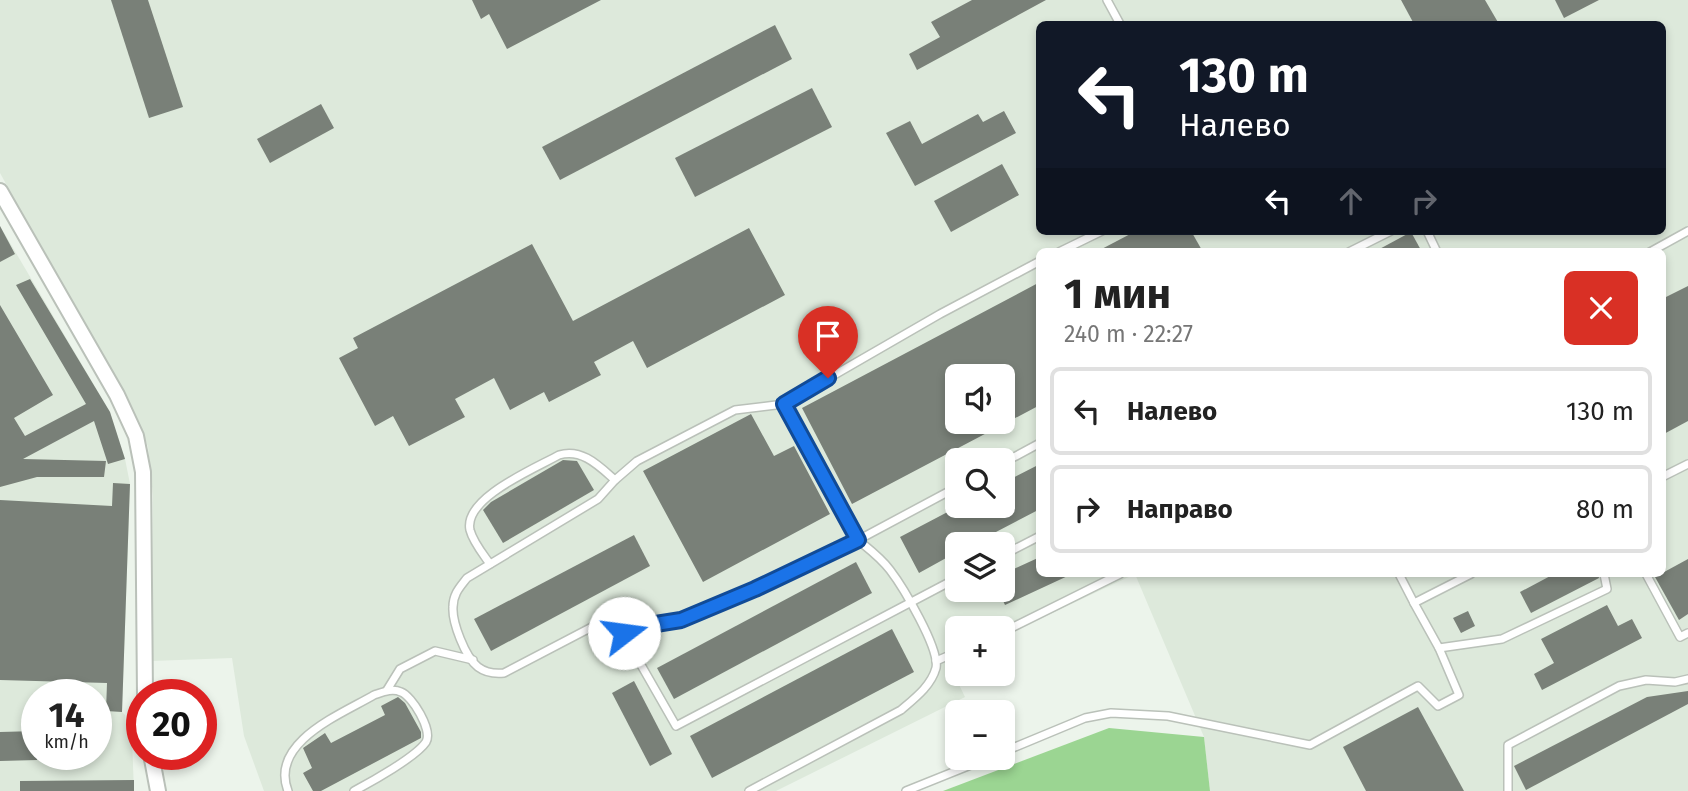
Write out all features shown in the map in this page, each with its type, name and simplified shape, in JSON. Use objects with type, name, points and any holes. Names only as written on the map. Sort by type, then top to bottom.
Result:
[{"type":"street","points":[[0,191],[117,395],[141,453],[144,490],[145,679]]},
{"type":"street","points":[[154,770],[158,791]]},
{"type":"lane","points":[[1107,0],[1118,21]]},
{"type":"lane","points":[[1657,248],[1688,231]]},
{"type":"lane","points":[[1067,248],[1094,235]]},
{"type":"lane","points":[[1357,248],[1383,235]]},
{"type":"lane","points":[[945,584],[676,726],[613,616],[504,673],[492,674],[477,666],[454,624],[453,606],[457,590],[467,578],[598,499],[637,461],[735,411],[784,404],[940,314],[1036,263]]},
{"type":"lane","points":[[749,791],[901,710],[922,692],[933,676],[936,661],[936,653],[890,569],[858,540],[784,404]]},
{"type":"lane","points":[[1015,457],[1036,445]]},
{"type":"lane","points":[[489,564],[470,530],[470,519],[476,507],[486,497],[559,454],[569,452],[587,457],[615,480]]},
{"type":"lane","points":[[1666,475],[1688,464]]},
{"type":"lane","points":[[624,633],[643,626],[681,620],[755,589],[858,540],[945,493]]},
{"type":"lane","points":[[1015,549],[1036,538]]},
{"type":"lane","points":[[1015,626],[1113,577]]},
{"type":"lane","points":[[1015,747],[1085,718],[1111,713],[1168,716],[1310,745],[1418,686],[1438,706],[1459,695],[1401,577]]},
{"type":"lane","points":[[1414,603],[1465,577]]},
{"type":"lane","points":[[1438,648],[1502,639],[1607,589],[1605,577]]},
{"type":"lane","points":[[1648,577],[1680,637],[1688,633]]},
{"type":"lane","points":[[387,690],[400,669],[435,651],[473,660]]},
{"type":"lane","points":[[936,661],[945,657]]},
{"type":"lane","points":[[1508,791],[1508,745],[1619,686],[1646,680],[1688,680]]},
{"type":"lane","points":[[285,790],[285,771],[290,752],[303,738],[374,695],[387,690],[399,691],[407,695],[418,710],[427,730],[425,744],[374,781],[354,791]]},
{"type":"lane","points":[[906,791],[958,770]]},
{"type":"shaded area","points":[[0,0],[1688,0],[1688,791],[1210,791],[1204,737],[1136,577],[1666,577],[1666,248],[1036,248],[1036,577],[1129,577],[1015,630],[1015,616],[945,616],[945,686],[960,686],[965,697],[945,700],[945,707],[776,791],[264,791],[244,736],[232,658],[152,661],[153,496],[148,447],[141,427],[0,173]]},
{"type":"shaded area","points":[[0,226],[110,412],[125,459],[130,484],[122,712],[126,725],[126,770],[133,770],[134,791],[0,791]]},
{"type":"green space","points":[[1109,728],[1204,737],[1210,791],[943,791],[998,770],[1015,770],[1015,764]]},
{"type":"building","points":[[111,0],[148,0],[183,107],[149,118]]},
{"type":"building","points":[[472,0],[601,0],[507,49],[489,14],[481,19]]},
{"type":"building","points":[[972,0],[1046,0],[917,70],[909,54],[940,37],[931,22]]},
{"type":"building","points":[[1401,0],[1485,0],[1497,21],[1412,21]]},
{"type":"building","points":[[1555,0],[1599,0],[1564,18]]},
{"type":"building","points":[[775,25],[792,59],[560,180],[542,147]]},
{"type":"building","points":[[812,88],[832,127],[695,197],[675,158]]},
{"type":"building","points":[[321,104],[334,128],[270,163],[257,139]]},
{"type":"building","points":[[1004,111],[1016,133],[915,186],[886,133],[910,121],[922,144],[978,114],[983,122]]},
{"type":"building","points":[[1002,164],[1019,195],[951,232],[934,201]]},
{"type":"building","points":[[0,226],[15,254],[0,262]]},
{"type":"building","points":[[749,228],[785,295],[647,368],[633,341],[594,362],[601,375],[549,402],[544,392],[510,410],[494,378],[455,399],[465,417],[409,446],[393,416],[375,426],[339,358],[358,348],[353,338],[532,244],[573,321]]},
{"type":"building","points":[[1128,235],[1193,235],[1201,248],[1104,248]]},
{"type":"building","points":[[1405,235],[1413,235],[1420,248],[1381,248]]},
{"type":"building","points":[[30,279],[110,412],[125,459],[108,464],[94,421],[23,459],[106,461],[104,477],[37,477],[0,487],[0,305],[53,395],[14,418],[25,436],[86,404],[16,285]]},
{"type":"building","points":[[1036,284],[1036,407],[1015,418],[1015,364],[945,364],[945,434],[985,434],[958,448],[945,448],[945,455],[852,504],[802,408]]},
{"type":"building","points":[[1688,286],[1688,421],[1666,433],[1666,297]]},
{"type":"building","points":[[751,414],[774,456],[794,446],[830,514],[703,582],[643,471]]},
{"type":"building","points":[[563,460],[577,461],[594,490],[503,543],[483,510],[491,502]]},
{"type":"building","points":[[1036,466],[1036,511],[996,532],[945,532],[945,559],[919,573],[900,537],[945,513],[945,518],[1015,518],[1015,477]]},
{"type":"building","points":[[113,483],[130,484],[122,712],[112,711],[112,679],[0,680],[0,500],[112,506]]},
{"type":"building","points":[[634,535],[650,566],[491,651],[474,619]]},
{"type":"building","points":[[1036,559],[1036,577],[1066,577],[1015,600],[1015,568]]},
{"type":"building","points":[[1688,559],[1688,614],[1679,620],[1655,577],[1666,577],[1666,571]]},
{"type":"building","points":[[856,562],[872,593],[674,699],[657,668]]},
{"type":"building","points":[[1548,577],[1599,578],[1531,613],[1520,592]]},
{"type":"building","points":[[1607,605],[1618,626],[1632,619],[1642,638],[1542,690],[1534,674],[1554,663],[1541,639]]},
{"type":"building","points":[[1468,611],[1475,626],[1461,633],[1453,618]]},
{"type":"building","points":[[892,629],[914,672],[712,778],[690,736]]},
{"type":"building","points":[[634,681],[672,754],[650,766],[612,693]]},
{"type":"building","points":[[1688,691],[1688,704],[1526,790],[1514,766],[1647,697]]},
{"type":"building","points":[[398,697],[405,703],[421,732],[421,738],[321,791],[313,791],[303,773],[312,768],[303,748],[325,733],[331,743],[385,715],[381,706]]},
{"type":"building","points":[[1418,707],[1464,791],[1366,791],[1343,747]]},
{"type":"building","points":[[21,731],[21,760],[0,761],[0,732]]},
{"type":"building","points":[[134,780],[134,791],[20,791],[20,781]]},
{"type":"route","points":[[624,633],[643,626],[681,620],[755,589],[858,540],[784,404],[828,378]]}]
